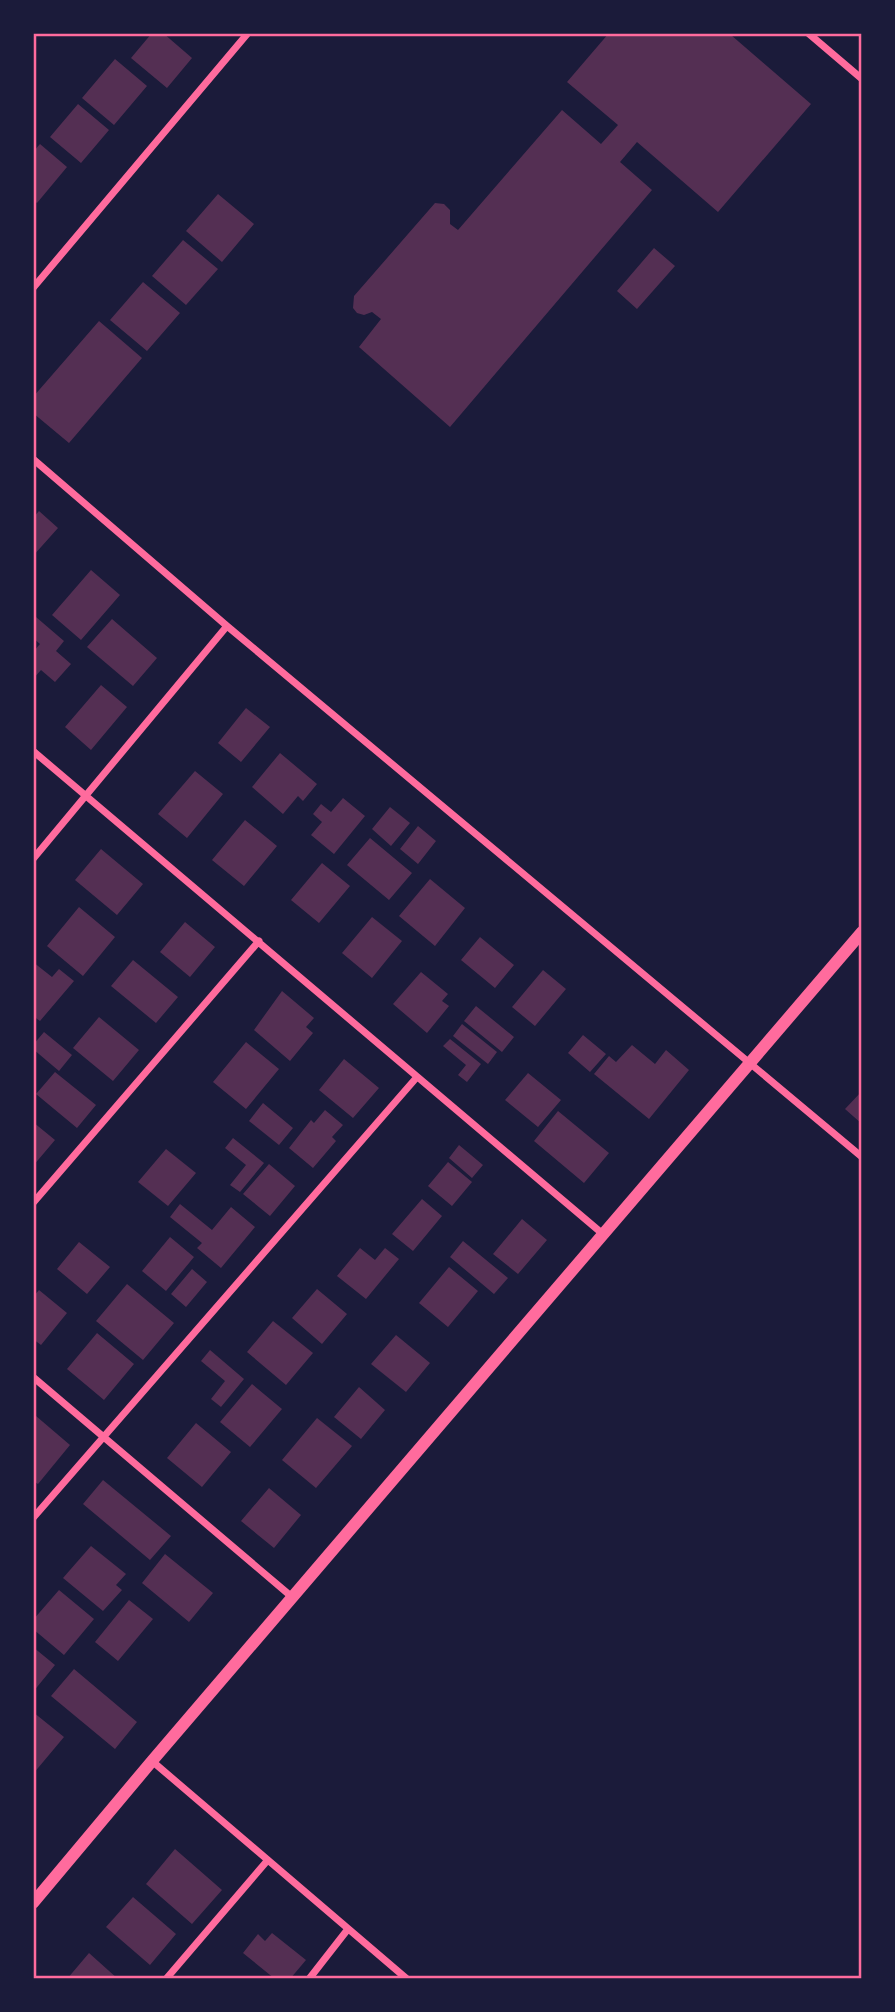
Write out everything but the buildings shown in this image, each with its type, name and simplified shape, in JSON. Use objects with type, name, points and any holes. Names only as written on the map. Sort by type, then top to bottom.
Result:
[{"type":"street","points":[[33,288],[248,33]]},
{"type":"street","points":[[808,33],[862,79]]},
{"type":"street","points":[[33,459],[227,626],[862,1157]]},
{"type":"street","points":[[33,859],[227,626]]},
{"type":"street","points":[[33,751],[604,1235]]},
{"type":"street","points":[[33,1903],[862,932]]},
{"type":"street","points":[[33,1203],[259,940]]},
{"type":"street","points":[[33,1518],[417,1077]]},
{"type":"street","points":[[33,1377],[292,1597]]},
{"type":"street","points":[[152,1761],[407,1979]]},
{"type":"street","points":[[166,1979],[267,1861]]},
{"type":"street","points":[[309,1979],[348,1929]]}]
